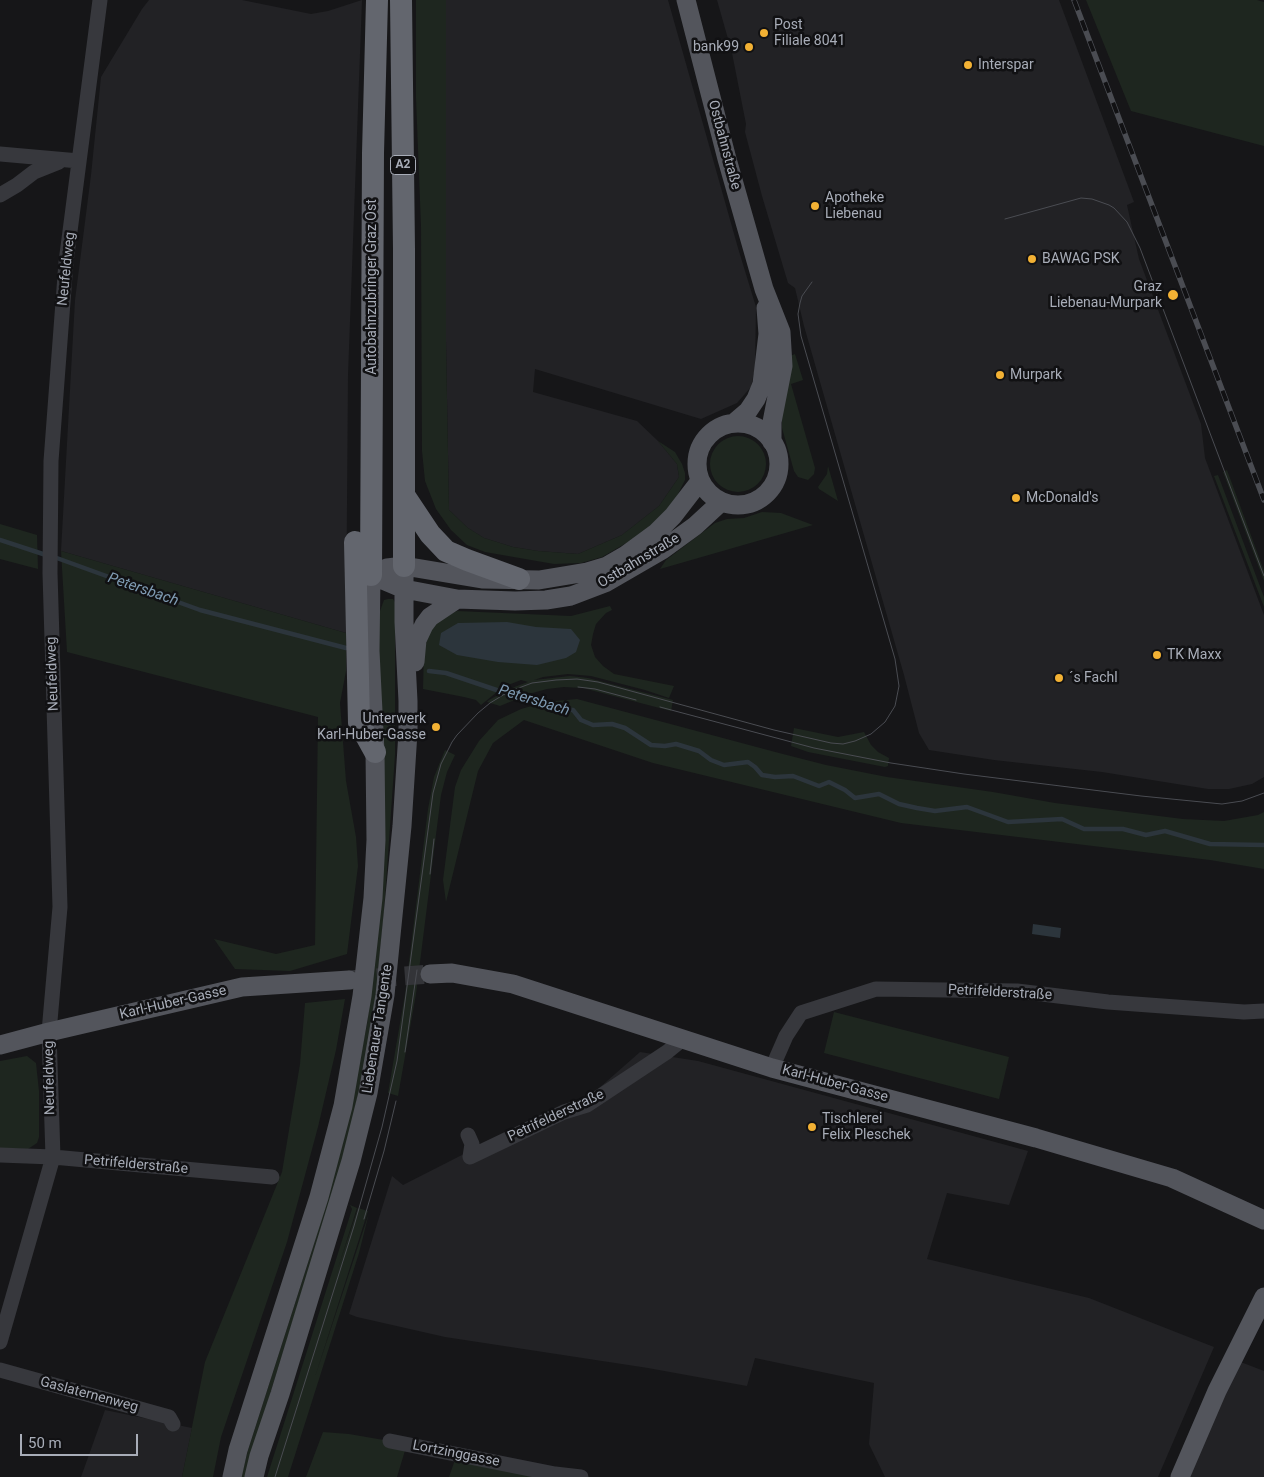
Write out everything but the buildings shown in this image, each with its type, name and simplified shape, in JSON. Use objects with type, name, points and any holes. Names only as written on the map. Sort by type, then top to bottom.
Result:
[{"type":"highway","name":"Autobahnzubringer Graz Ost","points":[[371,575],[372,211],[377,0]]},
{"type":"highway","name":"A2","points":[[401,0],[404,249],[404,566]]},
{"type":"highway","points":[[372,211],[360,231],[356,364],[355,578],[359,723],[375,752]]},
{"type":"highway","points":[[404,494],[430,534],[446,551],[519,579]]},
{"type":"main road","name":"Ostbahnstraße","points":[[371,575],[404,590],[457,599],[515,601],[546,600],[571,596],[605,583],[662,550],[694,526],[721,502],[736,505],[751,503],[764,496],[776,479],[778,469],[776,450],[772,442],[772,422],[783,366],[782,332],[764,289],[727,159],[686,0]]},
{"type":"main road","name":"Ostbahnstraße","points":[[404,566],[482,579],[540,580],[563,578],[607,566],[656,533],[673,516],[700,481],[696,463],[701,445],[714,430],[734,423],[748,411],[756,398],[762,384],[768,334],[764,289]]},
{"type":"main road","points":[[734,423],[756,427],[772,442]]},
{"type":"main road","points":[[700,481],[708,494],[721,502]]},
{"type":"main road","points":[[371,575],[386,568],[404,566]]},
{"type":"main road","name":"Liebenauer Tangente","points":[[254,1477],[352,1161],[368,1093],[385,995],[402,826],[408,701],[404,622],[404,566]]},
{"type":"main road","name":"Liebenauer Tangente","points":[[232,1477],[241,1440],[319,1197],[343,1106],[362,996],[376,840],[375,752],[370,651],[371,575]]},
{"type":"main road","points":[[408,701],[413,686],[417,640],[424,625],[430,617],[457,599]]},
{"type":"main road","name":"Karl-Huber-Gasse","points":[[430,974],[452,973],[514,984],[772,1068],[1036,1138],[1172,1178],[1264,1220]]},
{"type":"main road","name":"Karl-Huber-Gasse","points":[[0,1045],[242,987],[348,980]]},
{"type":"main road","points":[[1180,1477],[1217,1391],[1264,1297]]},
{"type":"street","name":"Neufeldweg","points":[[0,1342],[53,1157],[50,1032],[60,907],[49,538],[51,461],[66,262],[100,0]]},
{"type":"street","points":[[0,154],[79,161]]},
{"type":"street","points":[[0,195],[17,186],[34,172],[63,160]]},
{"type":"street","name":"Petrifelderstraße","points":[[772,1068],[786,1036],[801,1013],[876,989],[1016,991],[1108,1002],[1244,1012],[1264,1011]]},
{"type":"street","name":"Petrifelderstraße","points":[[468,1135],[472,1144],[470,1157],[564,1112],[587,1105],[667,1052],[683,1039]]},
{"type":"street","name":"Petrifelderstraße","points":[[0,1155],[53,1157],[272,1177]]},
{"type":"street","name":"Gaslaternenweg","points":[[0,1370],[169,1417],[173,1424]]},
{"type":"street","name":"Lortzinggasse","points":[[390,1441],[554,1475],[581,1477]]},
{"type":"shaded area","points":[[149,0],[242,0],[311,14],[328,11],[362,0],[348,375],[346,633],[61,551],[75,300],[101,77]]},
{"type":"shaded area","points":[[416,0],[446,0],[446,342],[449,510],[468,528],[484,538],[513,547],[578,554],[622,535],[659,506],[679,477],[677,464],[658,441],[675,452],[682,464],[685,480],[675,500],[659,519],[640,535],[602,557],[581,563],[554,564],[485,552],[467,545],[451,530],[436,509],[425,481],[422,451],[421,226],[416,98]]},
{"type":"shaded area","points":[[446,0],[668,0],[756,307],[755,368],[751,387],[737,403],[701,419],[535,369],[533,392],[637,421],[658,441],[677,464],[679,477],[659,506],[622,535],[578,554],[513,547],[484,538],[468,528],[449,510],[446,342]]},
{"type":"shaded area","name":"Murpark","points":[[717,0],[1059,0],[1134,202],[1127,205],[1139,259],[1201,424],[1205,458],[1264,615],[1264,777],[1252,784],[1229,789],[1208,789],[1102,772],[994,760],[929,750],[919,733],[804,326],[795,288],[788,283],[762,196],[745,132],[746,124],[732,53]]},
{"type":"shaded area","points":[[1086,0],[1257,0],[1264,2],[1264,146],[1131,111]]},
{"type":"shaded area","points":[[795,354],[803,380],[791,384],[815,468],[814,474],[808,480],[798,477],[794,471],[782,428],[782,414],[790,356]]},
{"type":"shaded area","points":[[732,436],[744,436],[758,444],[766,458],[764,475],[758,484],[744,492],[732,492],[722,487],[715,480],[710,470],[710,458],[715,448],[722,441]]},
{"type":"shaded area","points":[[828,466],[838,501],[818,487],[827,474]]},
{"type":"shaded area","points":[[1227,470],[1264,571],[1264,581],[1223,472]]},
{"type":"shaded area","points":[[1218,475],[1264,597],[1264,607],[1214,476]]},
{"type":"shaded area","points":[[762,512],[781,513],[813,525],[660,569],[666,560],[715,523],[727,519],[744,518]]},
{"type":"shaded area","points":[[0,524],[37,535],[38,569],[0,559]]},
{"type":"shaded area","points":[[61,551],[346,633],[346,671],[340,703],[346,781],[356,837],[358,866],[347,954],[290,971],[235,969],[214,939],[276,954],[315,945],[318,717],[67,652]]},
{"type":"shaded area","points":[[393,599],[395,602],[395,755],[384,912],[373,1023],[347,1147],[246,1477],[241,1477],[311,1253],[342,1145],[367,1024],[380,913],[377,627],[384,600]]},
{"type":"shaded area","points":[[610,606],[612,610],[606,613],[596,624],[593,634],[591,645],[595,657],[614,674],[674,686],[669,698],[591,676],[568,674],[534,680],[570,676],[588,678],[673,700],[671,711],[583,688],[564,687],[529,694],[500,706],[487,702],[509,689],[528,682],[521,680],[503,687],[481,705],[476,700],[423,689],[424,650],[430,631],[441,618],[457,611],[571,616]]},
{"type":"shaded area","points":[[507,622],[536,627],[571,629],[580,640],[576,652],[566,658],[537,665],[498,662],[457,655],[439,645],[441,633],[458,623]]},
{"type":"shaded area","points":[[577,699],[826,765],[887,777],[1055,803],[1183,819],[1224,821],[1258,815],[1264,812],[1264,869],[1210,860],[901,823],[653,763],[524,720],[493,743],[478,771],[446,902],[443,880],[455,787],[461,770],[479,741],[498,720],[521,709],[546,702]]},
{"type":"shaded area","points":[[794,728],[838,737],[864,732],[871,745],[878,752],[889,758],[888,766],[885,767],[808,752],[791,746]]},
{"type":"shaded area","points":[[445,750],[455,755],[447,772],[441,795],[416,994],[398,1096],[388,1093],[405,994],[428,809],[434,777]]},
{"type":"shaded area","points":[[1033,924],[1061,928],[1060,938],[1032,934]]},
{"type":"shaded area","points":[[345,999],[336,1050],[318,1127],[287,1242],[221,1437],[213,1477],[182,1477],[205,1362],[282,1172],[300,1064],[305,1003]]},
{"type":"shaded area","points":[[834,1012],[1009,1057],[999,1099],[824,1053]]},
{"type":"shaded area","points":[[640,1052],[698,1061],[1028,1151],[1009,1205],[947,1193],[927,1259],[1089,1298],[1214,1347],[1158,1477],[885,1477],[869,1444],[874,1383],[755,1358],[747,1386],[648,1368],[445,1337],[349,1314],[392,1176],[403,1185],[511,1130],[590,1096]]},
{"type":"shaded area","points":[[27,1056],[36,1063],[39,1091],[39,1137],[37,1143],[28,1149],[0,1148],[0,1061]]},
{"type":"shaded area","points":[[350,1205],[357,1208],[338,1268],[358,1208],[368,1211],[315,1377],[369,1213],[359,1253],[288,1477],[267,1477],[352,1209]]},
{"type":"shaded area","points":[[1233,1359],[1264,1371],[1264,1477],[1188,1477]]},
{"type":"shaded area","points":[[105,1410],[192,1428],[182,1477],[81,1477]]},
{"type":"shaded area","points":[[323,1432],[349,1434],[407,1444],[397,1477],[306,1477]]},
{"type":"shaded area","points":[[457,1454],[554,1477],[449,1477]]},
{"type":"waterway","name":"Petersbach","points":[[0,540],[46,555]]},
{"type":"waterway","name":"Petersbach","points":[[54,557],[200,610],[346,648]]},
{"type":"waterway","name":"Petersbach","points":[[429,671],[446,673],[553,709],[573,710],[581,720],[593,725],[612,724],[625,728],[651,745],[665,746],[676,744],[699,751],[711,760],[724,765],[748,762],[762,775],[775,777],[793,776],[819,786],[829,782],[845,790],[855,798],[879,794],[899,804],[935,811],[967,807],[1008,822],[1062,819],[1084,829],[1123,829],[1146,835],[1165,831],[1210,844],[1264,845]]},
{"type":"tunnel","points":[[349,980],[430,974]]},
{"type":"tram line","points":[[1005,219],[1081,198],[1092,199],[1109,205],[1127,222],[1140,248],[1264,576]]},
{"type":"tram line","points":[[275,1477],[354,1226],[382,1127],[397,1061],[433,793],[441,764],[457,735],[478,713],[508,692],[532,683],[556,680],[577,679],[598,682],[774,730],[843,744],[871,734],[885,722],[895,706],[899,686],[895,659],[801,336],[798,314],[800,303],[802,296],[812,282]]},
{"type":"tram line","points":[[578,687],[595,689],[636,700]]},
{"type":"tram line","points":[[660,707],[814,748],[891,763],[964,774],[1222,804],[1242,801],[1264,793]]},
{"type":"tram line","points":[[430,874],[434,839]]},
{"type":"tram line","points":[[405,1052],[417,970]]},
{"type":"tram line","points":[[364,1219],[384,1151],[396,1101]]},
{"type":"railway","points":[[1074,0],[1264,500]]},
{"type":"place","name":"Post Filiale 8041","points":[[764,33]]},
{"type":"place","name":"bank99","points":[[749,47]]},
{"type":"place","name":"Interspar","points":[[968,65]]},
{"type":"place","name":"Apotheke Liebenau","points":[[815,206]]},
{"type":"place","name":"BAWAG PSK","points":[[1032,259]]},
{"type":"place","name":"Graz Liebenau-Murpark","points":[[1173,295]]},
{"type":"place","name":"Murpark","points":[[1000,375]]},
{"type":"place","name":"McDonald's","points":[[1016,498]]},
{"type":"place","name":"TK Maxx","points":[[1157,655]]},
{"type":"place","name":"´s Fachl","points":[[1059,678]]},
{"type":"place","name":"Unterwerk Karl-Huber-Gasse","points":[[436,727]]},
{"type":"place","name":"Tischlerei Felix Pleschek","points":[[812,1127]]}]
